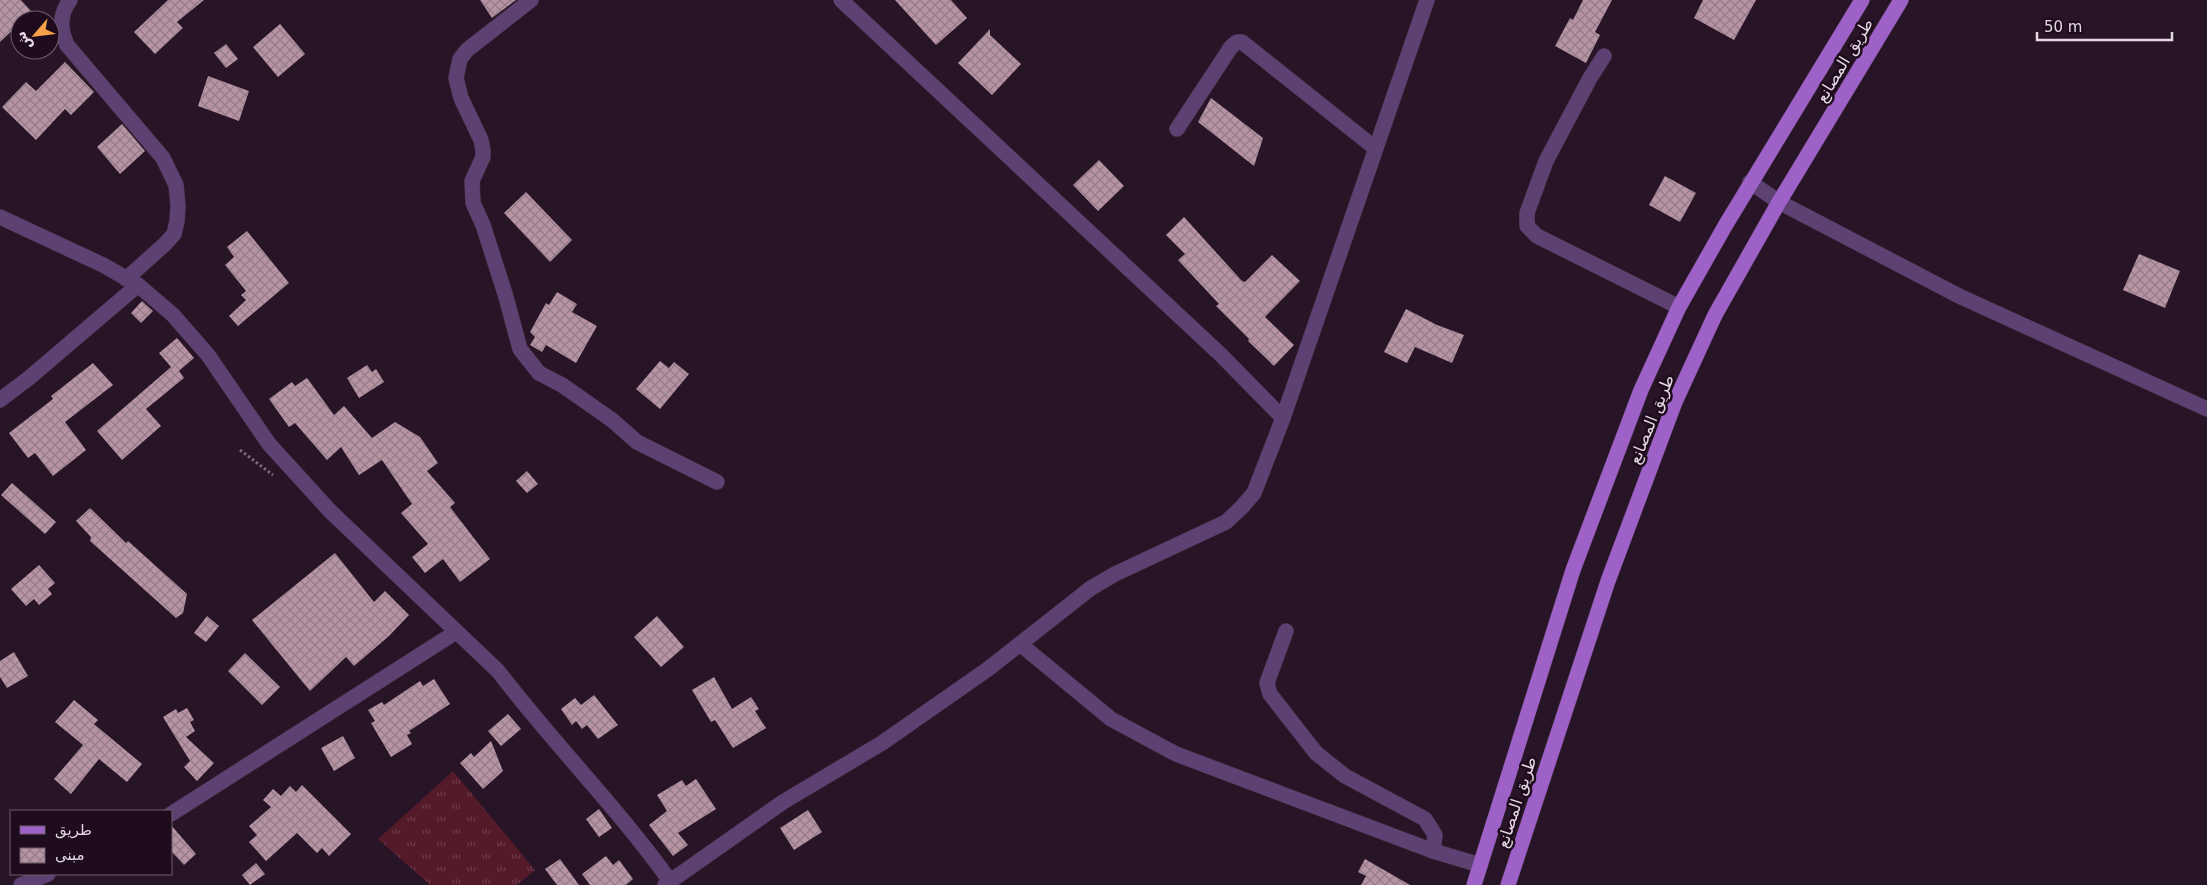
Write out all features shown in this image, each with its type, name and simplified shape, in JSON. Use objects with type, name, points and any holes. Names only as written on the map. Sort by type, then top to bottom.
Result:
[{"type":"main road","name":"طريق المصانع","points":[[1474,885],[1574,570],[1641,390],[1679,307],[1750,182],[1862,0]]},
{"type":"main road","name":"طريق المصانع","points":[[1508,885],[1608,581],[1675,402],[1715,314],[1779,202],[1901,0]]},
{"type":"street","points":[[531,0],[467,50],[460,59],[456,78],[462,98],[481,140],[483,151],[483,158],[472,181],[473,203],[483,225],[520,349],[539,373],[562,385],[612,420],[637,442],[717,482]]},
{"type":"street","points":[[841,0],[1214,348],[1283,418]]},
{"type":"street","points":[[0,217],[103,265],[132,282],[173,315],[208,355],[270,444],[324,504],[498,671],[637,835],[667,883],[783,802],[882,743],[988,669],[1091,588],[1115,574],[1226,522],[1254,493],[1283,418],[1427,0]]},
{"type":"street","points":[[0,400],[29,378],[132,282],[174,234],[177,221],[176,185],[163,158],[67,45],[61,33],[61,21],[67,1]]},
{"type":"street","points":[[1177,129],[1231,47],[1236,42],[1242,42],[1375,148]]},
{"type":"street","points":[[1604,56],[1590,78],[1546,162],[1526,213],[1527,226],[1536,236],[1679,307]]},
{"type":"street","points":[[1750,182],[1779,202],[1959,296],[2207,409]]},
{"type":"street","points":[[1286,631],[1267,683],[1270,694],[1316,753],[1345,776],[1425,819],[1435,835],[1434,851]]},
{"type":"street","points":[[172,813],[456,632]]},
{"type":"street","points":[[1020,644],[1111,719],[1176,754],[1434,851],[1480,865]]},
{"type":"street","points":[[21,885],[46,875]]},
{"type":"green space","points":[[453,771],[535,870],[517,885],[430,885],[378,839]]},
{"type":"building","points":[[0,0],[21,0],[30,10],[10,10],[10,32],[0,42]]},
{"type":"building","points":[[168,0],[204,0],[177,22],[183,28],[155,54],[134,32]]},
{"type":"building","points":[[480,0],[516,0],[492,18]]},
{"type":"building","points":[[895,0],[951,0],[967,18],[936,45]]},
{"type":"building","points":[[1583,0],[1612,0],[1595,32],[1600,35],[1586,63],[1555,46],[1570,18],[1573,20]]},
{"type":"building","points":[[1703,0],[1756,0],[1734,40],[1694,18]]},
{"type":"building","points":[[280,24],[305,54],[278,77],[253,47]]},
{"type":"building","points":[[990,29],[990,35],[1021,64],[992,95],[958,63]]},
{"type":"building","points":[[226,44],[238,59],[226,68],[214,53]]},
{"type":"building","points":[[65,62],[94,92],[71,115],[65,109],[36,140],[2,107],[26,82],[36,91]]},
{"type":"building","points":[[208,76],[249,91],[239,121],[198,106]]},
{"type":"building","points":[[1211,98],[1263,138],[1254,166],[1198,122]]},
{"type":"building","points":[[122,124],[145,151],[120,174],[97,147]]},
{"type":"building","points":[[1099,160],[1124,186],[1098,211],[1073,185]]},
{"type":"building","points":[[1665,176],[1696,193],[1680,222],[1649,205]]},
{"type":"building","points":[[526,192],[572,240],[550,262],[504,213]]},
{"type":"building","points":[[1184,217],[1242,281],[1245,282],[1272,255],[1300,281],[1265,317],[1294,345],[1274,366],[1216,306],[1219,304],[1178,260],[1185,254],[1166,235]]},
{"type":"building","points":[[247,231],[289,283],[238,326],[229,316],[246,300],[241,295],[246,291],[225,265],[234,257],[227,247]]},
{"type":"building","points":[[2139,254],[2180,271],[2165,308],[2123,290]]},
{"type":"building","points":[[557,292],[577,304],[572,312],[597,326],[576,363],[546,345],[542,352],[530,345],[535,337],[530,332],[546,303],[549,305]]},
{"type":"building","points":[[142,301],[153,311],[141,323],[131,313]]},
{"type":"building","points":[[1406,309],[1437,325],[1464,335],[1452,363],[1415,347],[1407,363],[1384,352]]},
{"type":"building","points":[[177,338],[194,358],[179,371],[184,378],[146,409],[161,426],[122,460],[97,431],[171,367],[159,353]]},
{"type":"building","points":[[660,361],[669,368],[674,362],[689,374],[660,409],[636,389]]},
{"type":"building","points":[[93,363],[113,385],[65,422],[86,450],[53,476],[35,453],[28,458],[9,433],[53,399],[51,396]]},
{"type":"building","points":[[367,365],[372,372],[376,369],[384,382],[359,398],[347,378]]},
{"type":"building","points":[[307,378],[334,415],[344,406],[372,438],[395,422],[420,437],[438,463],[427,471],[455,503],[450,507],[490,559],[460,582],[443,559],[425,573],[412,557],[428,544],[401,513],[412,504],[382,460],[359,475],[341,447],[327,460],[295,423],[289,427],[269,399],[292,382],[295,386]]},
{"type":"building","points":[[527,471],[538,484],[527,493],[516,481]]},
{"type":"building","points":[[12,483],[56,522],[45,534],[1,495]]},
{"type":"building","points":[[90,508],[126,543],[128,541],[187,594],[183,613],[176,618],[90,541],[91,537],[76,521]]},
{"type":"building","points":[[335,553],[374,602],[385,591],[409,615],[389,636],[354,666],[346,657],[310,691],[252,620]]},
{"type":"building","points":[[39,565],[55,583],[48,589],[52,594],[39,605],[34,599],[26,606],[11,589]]},
{"type":"building","points":[[207,616],[219,626],[206,642],[194,633]]},
{"type":"building","points":[[657,616],[684,647],[661,667],[634,637]]},
{"type":"building","points":[[14,652],[28,676],[7,688],[0,677],[0,661]]},
{"type":"building","points":[[245,653],[280,687],[262,705],[228,671]]},
{"type":"building","points":[[714,677],[732,709],[751,697],[759,709],[755,711],[766,728],[733,748],[715,720],[711,722],[692,690]]},
{"type":"building","points":[[434,679],[450,704],[409,731],[411,733],[407,735],[412,744],[391,757],[371,723],[375,721],[368,710],[382,702],[384,705],[420,681],[423,686]]},
{"type":"building","points":[[594,695],[618,725],[598,739],[587,725],[582,729],[576,721],[572,725],[561,709],[575,698],[581,705]]},
{"type":"building","points":[[74,700],[98,720],[94,724],[142,764],[127,782],[99,759],[71,794],[54,779],[83,745],[55,722]]},
{"type":"building","points":[[187,708],[194,720],[190,722],[195,731],[186,737],[214,763],[197,781],[184,767],[190,761],[163,717],[176,709],[178,713]]},
{"type":"building","points":[[508,714],[521,729],[501,746],[488,731]]},
{"type":"building","points":[[343,736],[355,758],[334,771],[321,748]]},
{"type":"building","points":[[491,741],[503,771],[483,789],[460,763],[471,753],[474,757]]},
{"type":"building","points":[[696,779],[716,809],[678,833],[688,845],[673,856],[649,825],[667,811],[657,795],[682,780],[686,786]]},
{"type":"building","points":[[302,785],[351,834],[329,856],[322,848],[317,853],[297,833],[266,861],[249,842],[257,835],[249,826],[271,807],[263,800],[273,789],[281,796],[290,786],[296,792]]},
{"type":"building","points":[[599,809],[612,828],[599,837],[586,819]]},
{"type":"building","points":[[808,810],[822,832],[794,850],[780,828]]},
{"type":"building","points":[[172,826],[196,854],[184,865],[172,852]]},
{"type":"building","points":[[606,856],[613,865],[619,860],[633,879],[626,885],[590,885],[582,874]]},
{"type":"building","points":[[560,859],[579,885],[557,885],[545,869]]},
{"type":"building","points":[[1365,859],[1410,885],[1361,885],[1366,876],[1358,872]]},
{"type":"building","points":[[256,863],[265,874],[250,885],[242,875]]}]
